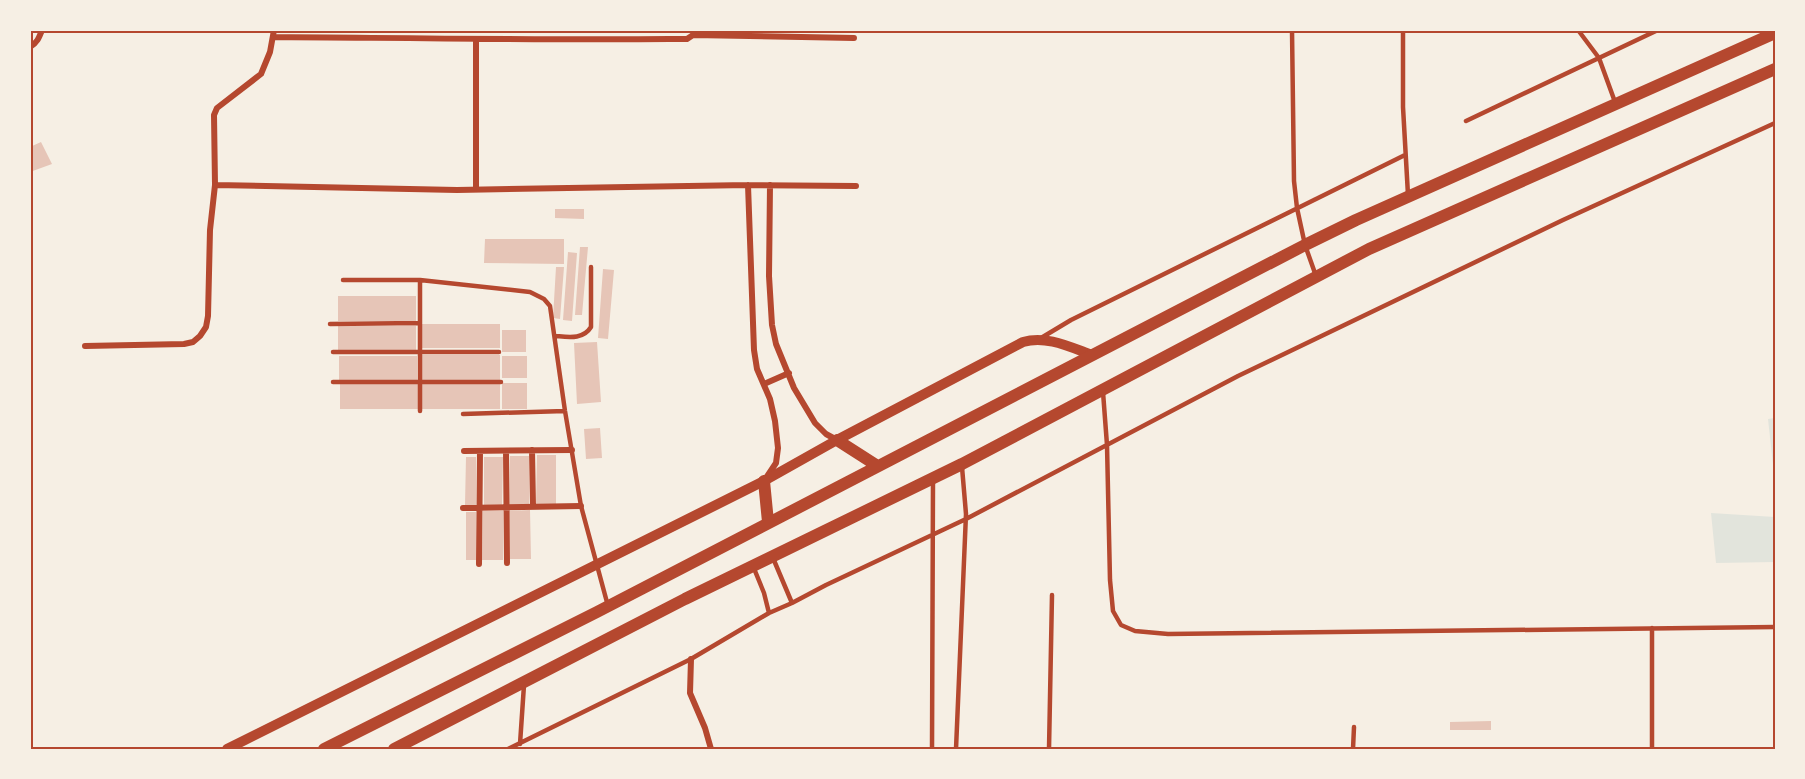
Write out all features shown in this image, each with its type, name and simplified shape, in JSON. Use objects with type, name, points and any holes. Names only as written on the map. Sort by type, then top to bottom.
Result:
[{"type":"main road","points":[[324,749],[608,606],[1305,244],[1775,33]]},
{"type":"main road","points":[[394,749],[753,566],[962,464],[1369,249],[1775,69]]},
{"type":"main road","points":[[837,440],[876,465]]},
{"type":"main road","points":[[764,481],[768,522]]},
{"type":"street","points":[[30,48],[39,39],[42,30]]},
{"type":"street","points":[[85,346],[184,344],[193,342],[206,327],[210,230],[215,185],[214,125],[217,108],[261,74],[270,52],[273,33],[476,40],[687,39],[693,32],[854,38]]},
{"type":"street","points":[[476,40],[476,189]]},
{"type":"street","points":[[215,185],[476,189],[748,185],[856,186]]},
{"type":"street","points":[[748,185],[754,350],[757,369],[770,399],[778,448],[776,463],[764,481]]},
{"type":"street","points":[[770,186],[770,276],[772,325],[776,344],[794,388],[816,423],[826,434],[837,440]]},
{"type":"street","points":[[227,749],[764,481],[1023,342],[1035,338],[1054,341],[1092,356]]},
{"type":"street","points":[[764,384],[789,373]]},
{"type":"street","points":[[532,450],[533,507]]},
{"type":"street","points":[[464,452],[572,450]]},
{"type":"street","points":[[479,564],[480,451]]},
{"type":"street","points":[[506,451],[507,563]]},
{"type":"street","points":[[464,508],[581,506]]},
{"type":"street","points":[[691,659],[690,693],[711,749]]},
{"type":"lane","points":[[1292,30],[1294,181],[1305,244],[1316,277]]},
{"type":"lane","points":[[1403,30],[1403,107],[1408,196]]},
{"type":"lane","points":[[1578,30],[1599,58],[1615,104]]},
{"type":"lane","points":[[1466,121],[1658,30]]},
{"type":"lane","points":[[508,749],[691,659],[769,613],[966,519],[1238,376],[1563,220],[1775,123]]},
{"type":"lane","points":[[1039,339],[1071,320],[1405,155]]},
{"type":"lane","points":[[555,336],[578,337],[587,334],[591,327],[591,267]]},
{"type":"lane","points":[[343,280],[420,280],[530,292],[544,299],[550,306],[581,506],[608,606]]},
{"type":"lane","points":[[420,280],[420,411]]},
{"type":"lane","points":[[330,324],[420,323]]},
{"type":"lane","points":[[333,352],[499,352]]},
{"type":"lane","points":[[333,382],[501,382]]},
{"type":"lane","points":[[1103,390],[1113,611],[1120,625],[1135,631],[1168,634],[1775,627]]},
{"type":"lane","points":[[463,414],[565,411]]},
{"type":"lane","points":[[957,749],[966,519],[962,464]]},
{"type":"lane","points":[[932,749],[933,478]]},
{"type":"lane","points":[[773,556],[792,603]]},
{"type":"lane","points":[[753,566],[769,613]]},
{"type":"lane","points":[[1049,749],[1052,595]]},
{"type":"lane","points":[[1652,628],[1652,749]]},
{"type":"lane","points":[[520,744],[524,682]]},
{"type":"lane","points":[[1353,749],[1354,727]]},
{"type":"shaded area","points":[[1775,418],[1775,483],[1768,419]]},
{"type":"shaded area","points":[[1711,513],[1775,517],[1775,562],[1716,563]]},
{"type":"building","points":[[41,142],[52,164],[30,172],[30,147]]},
{"type":"building","points":[[555,209],[584,209],[584,219],[555,218]]},
{"type":"building","points":[[485,239],[564,239],[564,264],[484,263]]},
{"type":"building","points":[[580,247],[588,247],[582,315],[575,315]]},
{"type":"building","points":[[568,252],[577,253],[572,321],[563,320]]},
{"type":"building","points":[[556,267],[564,267],[560,319],[553,318]]},
{"type":"building","points":[[603,269],[614,270],[608,339],[598,338]]},
{"type":"building","points":[[338,296],[416,296],[416,321],[338,321]]},
{"type":"building","points":[[422,324],[500,324],[500,348],[422,348]]},
{"type":"building","points":[[338,326],[416,326],[416,351],[338,351]]},
{"type":"building","points":[[502,330],[526,330],[526,352],[502,352]]},
{"type":"building","points":[[597,342],[601,402],[577,404],[574,343]]},
{"type":"building","points":[[422,355],[500,355],[500,380],[422,380]]},
{"type":"building","points":[[339,356],[417,356],[417,381],[339,381]]},
{"type":"building","points":[[502,356],[527,356],[527,378],[502,378]]},
{"type":"building","points":[[502,383],[527,383],[527,409],[502,409]]},
{"type":"building","points":[[340,384],[418,384],[418,409],[340,409]]},
{"type":"building","points":[[422,384],[500,384],[500,409],[422,409]]},
{"type":"building","points":[[600,428],[602,458],[586,459],[584,429]]},
{"type":"building","points":[[537,455],[556,455],[556,505],[536,505]]},
{"type":"building","points":[[510,456],[529,456],[529,505],[509,505]]},
{"type":"building","points":[[466,457],[476,457],[476,505],[465,505]]},
{"type":"building","points":[[484,457],[503,457],[502,506],[484,506]]},
{"type":"building","points":[[530,510],[531,559],[510,559],[509,511]]},
{"type":"building","points":[[483,511],[503,511],[503,560],[482,560]]},
{"type":"building","points":[[466,512],[476,512],[476,560],[466,560]]},
{"type":"building","points":[[1491,721],[1491,730],[1450,730],[1450,722]]}]
